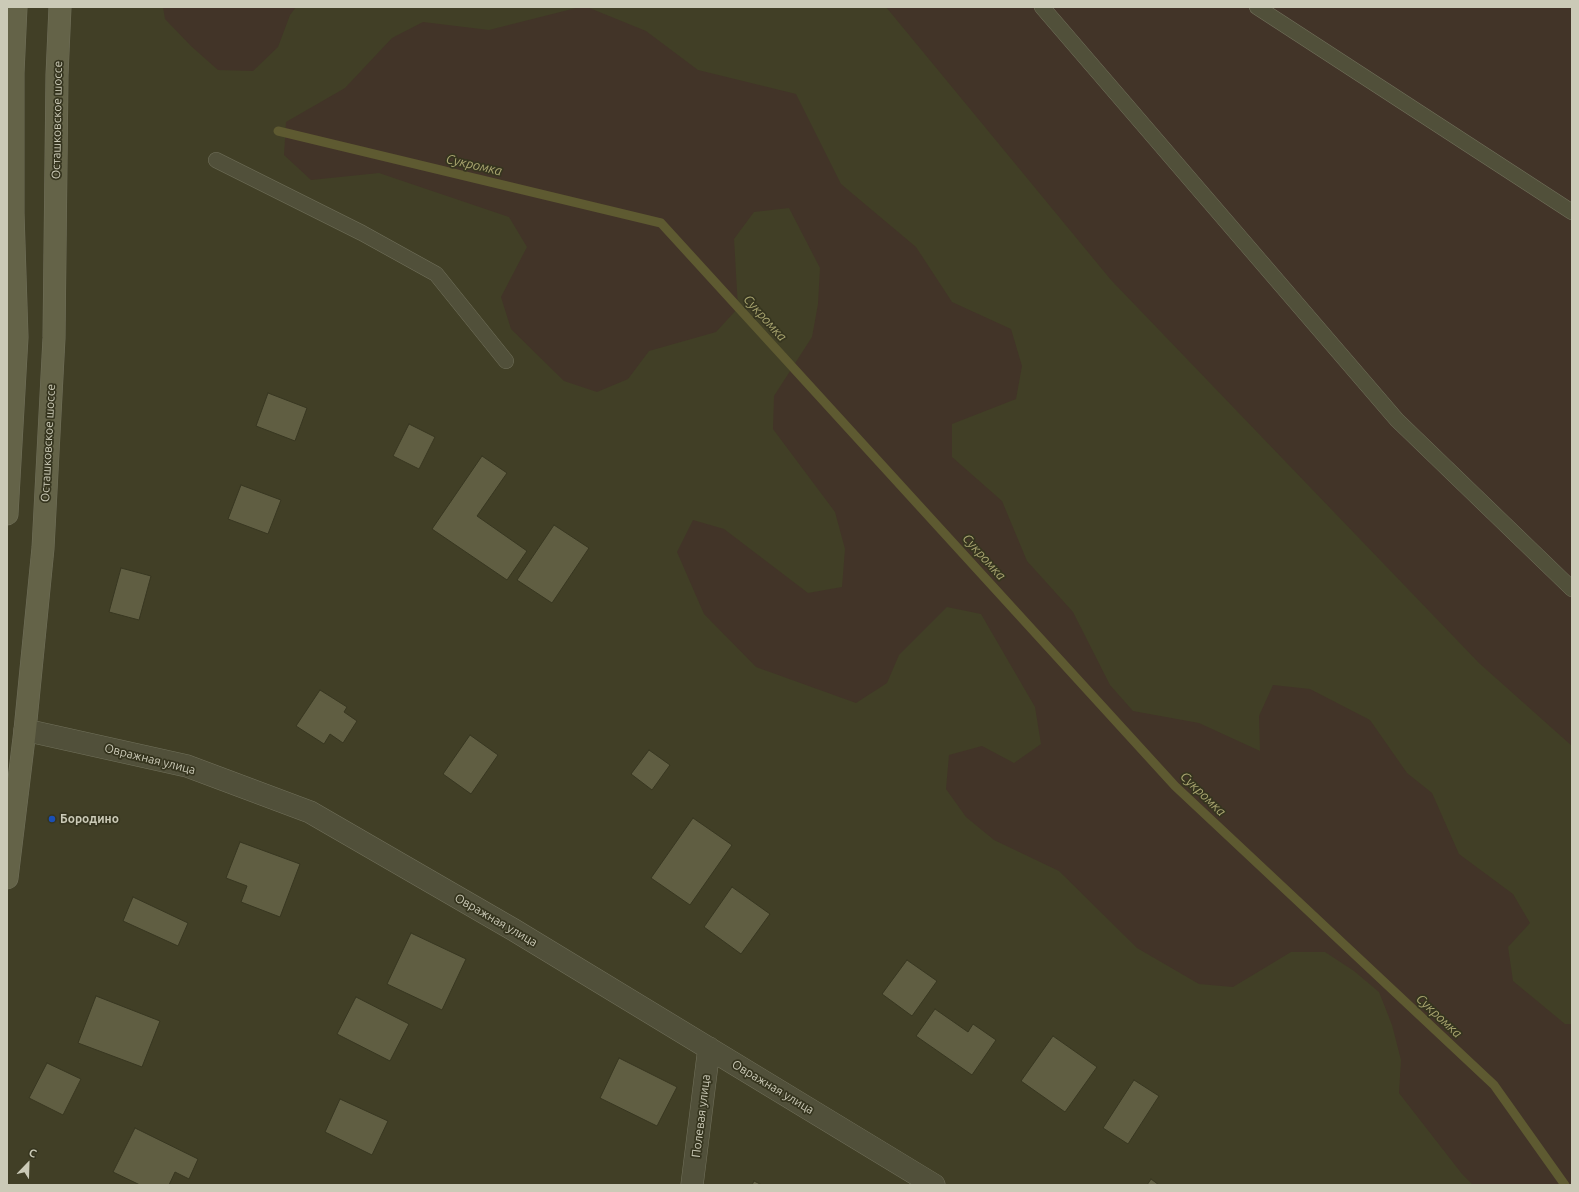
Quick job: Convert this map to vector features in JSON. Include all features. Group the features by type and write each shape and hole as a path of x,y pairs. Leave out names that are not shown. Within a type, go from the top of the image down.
{"main road":[{"path":"7,514 17,337 13,213 13,73 16,7"},
{"name":"Осташковское шоссе","path":"7,878 25,730 42,548 54,338 57,75 60,7"}],"street":[{"name":"Овражная улица","path":"25,730 187,766 310,812 514,930 934,1185"},
{"name":"Полевая улица","path":"692,1185 709,1048"}],"lane":[{"path":"1042,7 1397,420 1572,589"},
{"path":"1257,7 1572,212"},
{"path":"216,160 362,233 436,274 506,361"}],"shaded area":[{"path":"163,7 296,7 290,15 278,47 253,71 218,70 191,46 165,19"},
{"path":"580,7 587,7 646,31 698,70 796,94 841,184 916,247 952,302 1011,329 1022,366 1016,399 952,424 952,457 1002,501 1027,561 1073,612 1110,685 1133,711 1199,723 1260,751 1259,716 1273,685 1310,689 1370,720 1407,773 1432,793 1459,854 1513,894 1530,923 1508,947 1513,981 1565,1024 1572,1024 1572,1185 1473,1185 1462,1174 1399,1093 1401,1060 1392,1025 1379,992 1354,971 1325,952 1291,952 1233,987 1199,984 1137,948 1059,871 994,840 966,817 946,789 949,755 982,746 1014,763 1041,744 1035,707 981,614 947,607 899,655 887,683 856,703 756,667 704,614 677,552 693,520 724,529 808,593 842,587 845,549 835,512 773,429 774,396 812,337 818,304 820,268 789,208 754,212 734,239 738,308 716,332 649,351 628,379 597,392 564,381 511,329 501,297 527,247 509,217 379,173 311,180 284,155 286,122 345,88 392,38 423,22 489,30"},
{"path":"886,7 1572,7 1572,746 1479,663 1111,280"}],"building":[{"path":"268,393 307,408 295,441 256,426"},
{"path":"409,424 435,437 419,469 393,456"},
{"path":"482,456 507,473 477,516 527,551 507,580 432,529"},
{"path":"241,485 281,500 268,534 228,519"},
{"path":"554,525 589,548 552,603 517,580"},
{"path":"121,568 151,576 139,620 109,612"},
{"path":"320,690 347,707 344,712 357,721 343,743 330,734 324,744 296,726"},
{"path":"470,735 498,755 471,794 443,774"},
{"path":"649,750 670,765 652,790 631,774"},
{"path":"693,818 732,845 690,905 651,878"},
{"path":"240,842 300,864 280,917 241,902 247,886 226,878"},
{"path":"732,887 770,914 741,954 704,927"},
{"path":"133,897 188,923 178,946 123,921"},
{"path":"411,933 466,959 442,1010 387,984"},
{"path":"907,960 937,981 912,1016 882,994"},
{"path":"96,996 160,1021 142,1067 78,1043"},
{"path":"356,997 409,1024 390,1061 337,1034"},
{"path":"935,1009 968,1032 973,1024 996,1040 972,1075 916,1036"},
{"path":"1053,1036 1097,1067 1065,1112 1021,1081"},
{"path":"619,1058 677,1087 657,1126 600,1098"},
{"path":"47,1063 81,1079 63,1115 29,1098"},
{"path":"1134,1080 1159,1096 1128,1144 1103,1128"},
{"path":"340,1099 388,1121 372,1155 325,1132"},
{"path":"135,1128 198,1159 189,1179 175,1172 169,1185 140,1185 113,1172"},
{"path":"1151,1179 1159,1185 1147,1185"},
{"path":"754,1181 762,1185 752,1185"}],"waterway":[{"name":"Сукромка","path":"278,131 661,223 1175,786 1494,1085 1565,1185"}],"place":[{"name":"Бородино","path":"52,819"}]}
